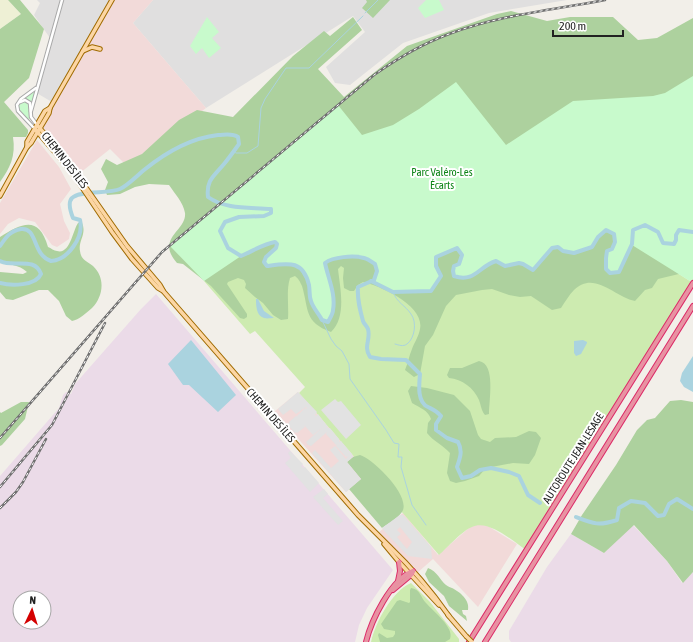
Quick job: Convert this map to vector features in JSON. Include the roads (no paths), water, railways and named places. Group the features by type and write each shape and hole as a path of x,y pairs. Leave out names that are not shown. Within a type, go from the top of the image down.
{"highway":[{"name":"AUTOROUTE JEAN-LESAGE","path":"470,642 484,617 693,283"},
{"name":"AUTOROUTE JEAN-LESAGE","path":"484,642 693,306"},
{"path":"366,642 373,622 383,602 397,582 400,571 399,562"},
{"path":"397,582 411,573"},
{"path":"390,593 411,573"},
{"path":"466,642 484,617"}],"main road":[{"path":"0,196 27,147 31,143 37,129 49,113 50,108 112,0"},
{"path":"83,50 92,47 100,49"},
{"name":"CHEMIN DES ÎLES","path":"37,129 85,188 127,246 160,285 164,292 380,538 399,562 411,573"},
{"name":"CHEMIN DES ÎLES","path":"380,538 391,547 411,573 470,642"}],"street":[{"path":"31,111 62,0"},
{"path":"37,129 17,108 18,103 38,86"},
{"path":"18,103 23,100 29,101 32,119 37,129"}],"water":[{"path":"256,299 258,299 264,311 274,318 265,318 259,315"},
{"path":"191,340 236,395 218,412 189,385 183,385 168,364"},
{"path":"583,340 587,343 581,354 576,356 574,353 574,341"},
{"path":"693,356 693,392 684,387 680,381 682,373"}],"waterway":[{"path":"365,13 378,0"},
{"path":"234,152 247,153 258,146 261,108 265,99 286,68 309,68 363,16"},
{"path":"0,246 6,237 11,233 21,229 26,230 30,232 45,258 51,261 57,260 69,252 80,233 80,220 73,218 70,208 72,198 81,194 123,188 144,170 170,152 198,139 228,134 236,136 238,137 239,144 210,182 208,186 208,197 230,206 271,209 271,213 264,216 239,217 225,222 220,231 228,248 241,256 262,246 275,242 277,244 276,248 266,257 264,262 267,266 288,264 299,267 303,271 309,285 310,297 313,306 322,320 328,322 333,312 334,304 325,263 343,257 359,257 365,258 375,264 377,271 374,280 358,287 358,300 363,322 369,333 367,350 370,357 406,360 420,374 420,397 424,405 441,416 436,424 436,430 447,438 458,442 460,445 460,454 457,467 462,478 471,476 480,470 491,468 509,472 519,476 528,495 540,503"},
{"path":"371,281 393,292 431,291 441,276 436,266 436,257 457,248 462,255 459,264 454,266 454,276 461,278 472,276 485,266 496,261 505,266 519,263 533,270 552,248 558,247 563,251 574,253 592,247 598,237 606,230 614,234 615,242 612,249 607,251 606,269 610,273 619,272 632,244 633,230 645,225 658,232 663,243 674,244 679,230 693,232"},
{"path":"0,261 5,263 23,263 34,265 41,274 38,278 29,283 16,285 0,283"},
{"path":"393,292 397,299 411,314 414,321 414,330 410,341 406,345 402,346 395,344"},
{"path":"322,320 331,339 342,351 349,364 350,379 394,443 399,444 398,457 402,457 401,467 412,505 426,525"},
{"path":"576,517 601,524 611,522 617,520 619,508 631,501 645,503 658,516 664,515 669,504 677,499 693,509"}],"railway":[{"path":"0,438 162,252 374,75 401,57 420,47 468,27 526,14 605,0"},
{"path":"0,487 52,425 105,323"},
{"path":"0,508 16,492 23,482 46,439"}],"park label":[{"name":"Parc Valéro-Les Écarts","path":"442,178"}]}
